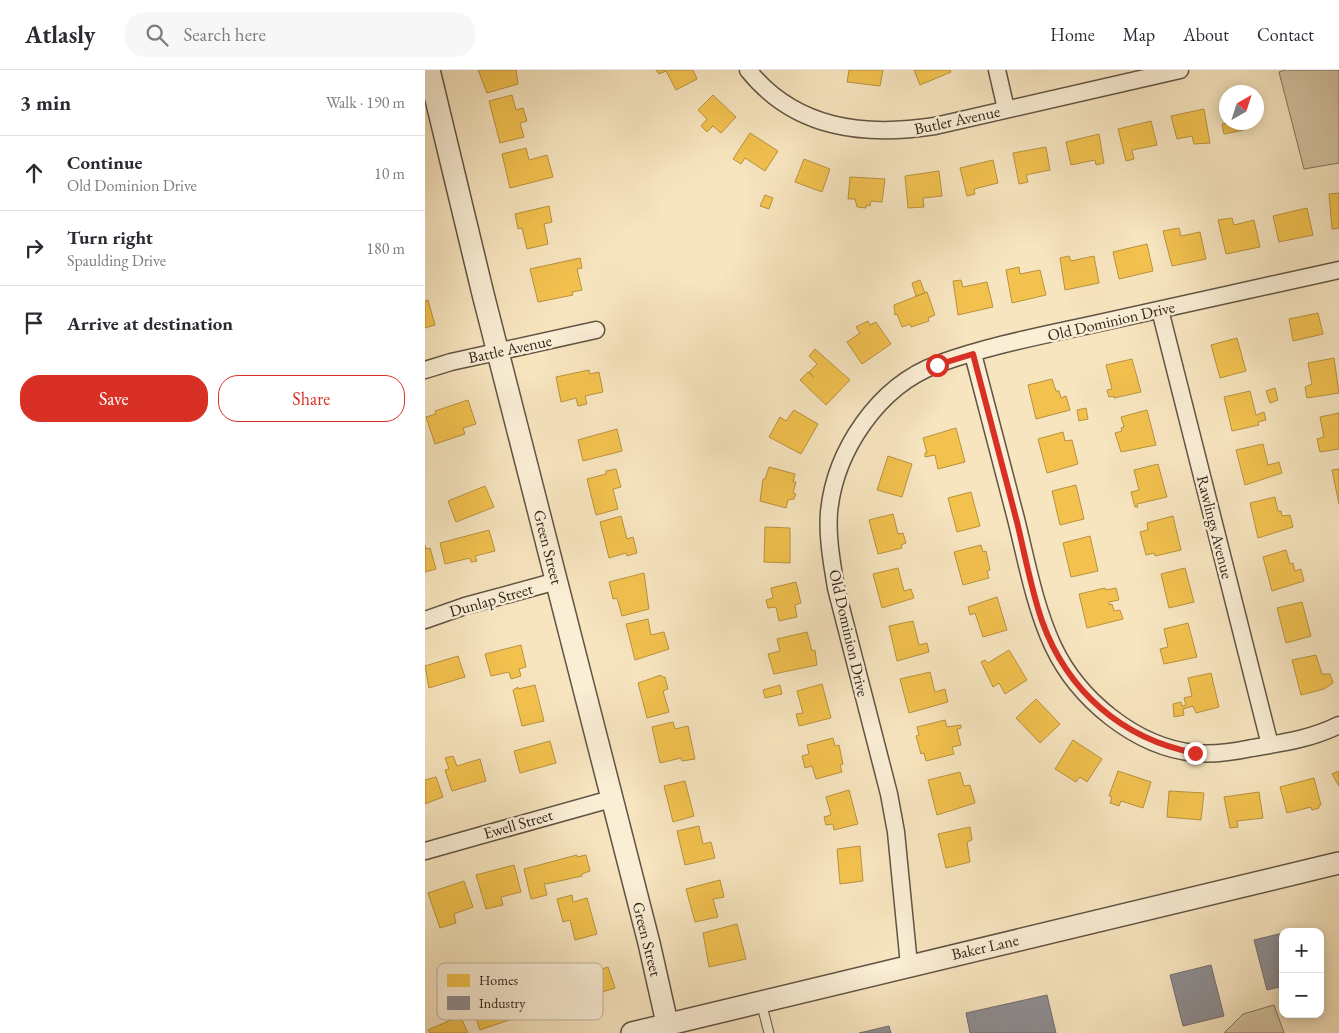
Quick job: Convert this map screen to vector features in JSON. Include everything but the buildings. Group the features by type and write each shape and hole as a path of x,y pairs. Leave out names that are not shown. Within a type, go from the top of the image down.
{"street":[{"name":"Green Street","path":"429,70 498,351 649,943 667,1023"},
{"name":"Butler Avenue","path":"748,70 764,87 786,104 811,118 840,127 869,131 899,131 1180,70"},
{"path":"997,70 1006,109"},
{"name":"Old Dominion Drive","path":"909,965 895,822 836,588 831,555 829,514 833,486 842,460 855,436 871,414 890,394 912,377 937,365 1017,341 1339,270"},
{"name":"Rawlings Avenue","path":"1160,310 1270,745"},
{"name":"Battle Avenue","path":"425,370 498,351 596,330"},
{"path":"973,354 1042,620 1065,668 1083,691 1122,725 1147,739 1170,748 1195,753 1220,753 1270,745 1314,736 1339,725"},
{"name":"Dunlap Street","path":"425,620 465,606 557,581"},
{"name":"Ewell Street","path":"425,851 611,799"},
{"name":"Baker Lane","path":"632,1033 667,1023 1339,863"}],"lane":[{"path":"761,1002 769,1033"}],"shaded area":[{"path":"1285,70 1339,70 1339,163 1304,169 1279,72"},
{"path":"1274,1005 1284,1033 1224,1033 1243,1014"}],"route":[{"path":"937,365 973,354 1042,620 1053,647 1065,668 1083,691 1122,725 1147,739 1170,748 1195,753"}]}
